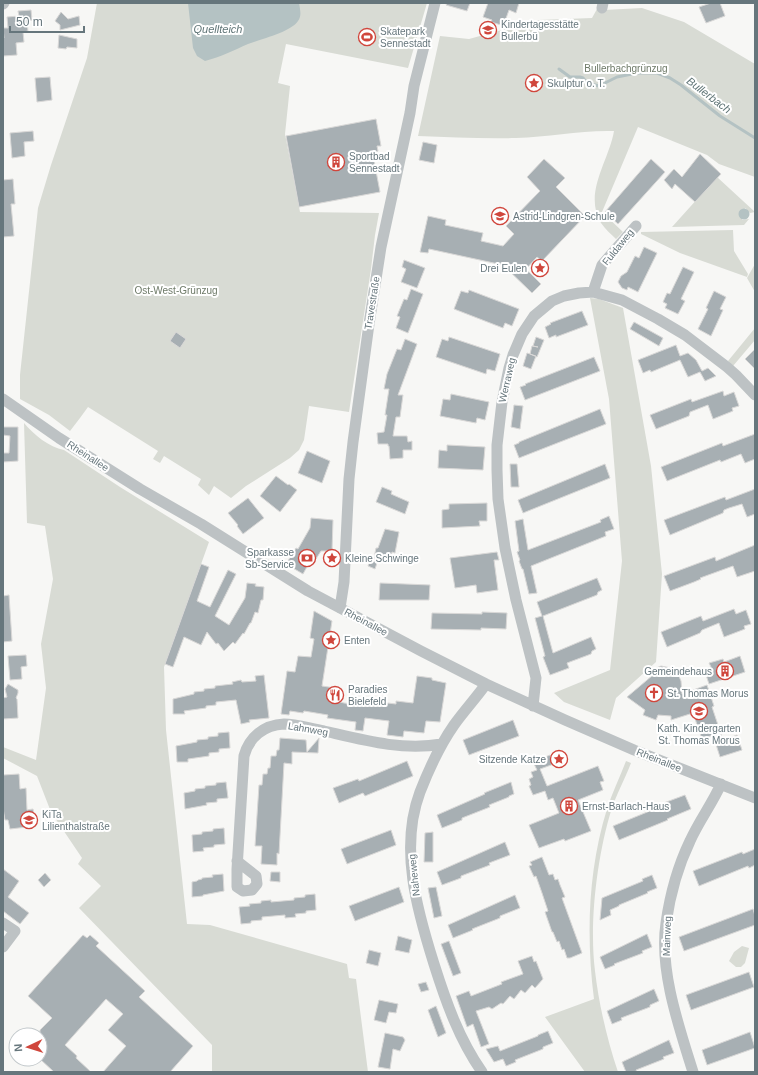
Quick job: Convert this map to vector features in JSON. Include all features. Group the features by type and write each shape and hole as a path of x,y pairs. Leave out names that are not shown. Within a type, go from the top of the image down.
{"street":[{"name":"Travestraße","path":"340,608 344,582 349,479 371,309 381,247 410,113 414,86 435,3"},
{"name":"Fuldaweg","path":"593,292 602,265 636,226"},
{"name":"Werraweg","path":"533,706 536,688 534,668 516,600 498,499 497,445 502,402 513,355 522,334 534,316 552,301 564,296 593,292 622,300 685,335 727,366 755,395"},
{"name":"Rheinallee","path":"4,400 59,438 140,489 201,524 308,591 340,608 486,684 533,706 634,750 755,798"},
{"name":"Naheweg","path":"482,1072 458,1032 441,987 420,919 413,878 411,850 413,818 420,792 442,744 455,723 486,684"},
{"name":"Lahnweg","path":"237,861 244,756 246,748 251,740 261,732 273,726 291,724 388,744 410,747 427,747 442,744"},
{"name":"Mainweg","path":"693,1072 680,1030 668,980 665,946 666,923 676,880 690,840 721,784"},
{"path":"3,923 15,932 3,947"}],"green space":[{"name":"Ost-West-Grünzug","path":"97,3 427,3 408,68 286,44 278,83 290,86 285,134 300,212 379,213 349,412 309,406 304,440 299,450 290,458 246,486 231,498 214,486 209,495 198,485 201,479 164,456 160,463 153,459 158,451 88,407 70,431 49,415 20,399 20,375 38,208 87,58"},
{"name":"Bullerbachgrünzug","path":"642,8 684,22 755,64 755,177 719,164 707,155 638,127 602,212 623,232 616,239 601,223 596,212 595,200 599,177 614,131 516,138 418,136 440,36 469,39 539,20 592,18 597,9"},
{"path":"717,177 755,212 750,213 745,208 742,220 749,219 744,225 672,227"},
{"path":"733,230 734,251 748,274 747,277 680,253 641,234 641,232"},
{"path":"755,264 755,292 747,278"},
{"path":"590,298 599,299 623,308 651,466 662,574 656,662 616,698 610,720 564,702 554,693 610,670 622,561 609,399"},
{"path":"755,328 755,340 733,366 728,361"},
{"path":"24,423 32,432 47,443 64,450 120,487 209,542 164,667 166,730 187,924 210,925 347,964 349,978 356,979 368,1072 212,1072 212,1045 79,908 101,886 78,864 82,858 51,812 37,776 3,758 3,747 36,760 46,688 41,644 53,579 45,526 27,523"},
{"path":"626,761 631,763 613,805 606,829 598,869 593,932 593,952 601,1009 610,1047 618,1072 585,1072 545,1017 594,999 590,951 590,903 592,879 607,809"},
{"path":"742,946 749,948 745,963 741,967 736,967 729,961 734,952"}],"water":[{"name":"Quellteich","path":"188,3 299,3 300,15 299,19 294,25 283,32 205,61 197,56 193,48"},
{"path":"744,208 748,210 750,214 748,218 744,220 740,218 738,214 740,210"}],"building":[{"path":"447,3 470,3 467,11 446,5"},
{"path":"488,3 519,3 516,13 509,10 504,24 501,23 501,25 491,22 492,20 483,17"},
{"path":"711,3 720,3 725,16 706,23 699,7"},
{"path":"31,10 32,20 27,21 28,31 23,32 24,42 16,43 17,55 3,56 3,28 8,28 7,17 19,16 18,11"},
{"path":"61,12 68,19 79,16 80,25 60,30 60,25 55,21"},
{"path":"59,35 77,39 77,48 58,48"},
{"path":"50,77 52,100 37,102 35,78"},
{"name":"Sportbad Sennestadt","path":"376,119 381,146 377,146 377,155 373,155 380,192 299,207 286,136"},
{"path":"33,131 34,141 24,142 25,156 12,158 10,133"},
{"path":"423,142 437,145 434,163 419,160"},
{"path":"700,154 721,174 695,202 675,184 672,189 664,180 674,169 682,177"},
{"path":"544,159 565,178 556,187 585,216 542,261 537,257 526,269 541,284 532,293 503,265 429,249 428,253 420,252 428,216 446,220 445,225 483,233 481,241 503,246 514,234 506,226 540,191 527,177"},
{"path":"651,159 665,172 618,224 605,212"},
{"path":"13,179 15,204 11,204 14,236 3,237 3,180"},
{"path":"644,247 657,253 638,292 628,287 627,290 622,288 618,282 621,276 627,272 635,256 639,258"},
{"path":"404,260 425,268 417,288 401,282 406,269 402,267"},
{"path":"683,267 694,272 681,299 685,301 678,314 665,308 667,304 663,302 667,293 670,294"},
{"path":"411,289 423,294 408,333 396,328 400,317 397,316 404,299 407,300"},
{"path":"469,290 519,309 512,326 505,323 503,328 454,309 461,291 468,293"},
{"path":"714,291 726,297 720,309 723,310 711,336 698,329 708,309 706,308"},
{"path":"582,311 588,325 556,337 556,335 549,338 545,327 551,324 550,323"},
{"path":"634,322 663,338 659,346 630,329"},
{"path":"176,332 186,339 180,348 170,341"},
{"path":"449,337 500,354 495,371 487,369 486,374 436,357 442,339 448,341"},
{"path":"536,337 544,340 531,369 523,366 527,353 530,354 532,346 538,347 533,346"},
{"path":"405,339 417,344 398,395 403,395 400,417 396,417 393,436 407,436 408,442 412,441 412,450 403,450 403,458 390,459 388,444 378,444 377,433 384,432 387,415 385,415 389,389 384,389 387,374 397,349 401,350"},
{"path":"676,345 680,356 688,353 696,360 702,371 708,368 716,376 705,381 700,372 688,377 680,360 651,372 650,370 643,373 638,360"},
{"path":"755,349 755,369 745,359"},
{"path":"594,357 600,371 525,400 520,387"},
{"path":"723,391 724,396 734,392 739,406 732,408 733,411 713,419 708,405 690,412 689,416 656,429 650,415 691,399 692,402"},
{"path":"451,394 489,402 485,420 477,418 476,423 440,416 443,399 450,400"},
{"path":"514,405 523,406 520,429 511,427"},
{"path":"600,409 606,424 519,458 514,445"},
{"path":"3,427 18,427 18,461 3,462 3,453 9,453 10,436 3,435"},
{"path":"755,434 755,459 745,463 741,454 721,462 720,460 667,481 661,467 722,443 723,446"},
{"path":"447,445 485,447 483,470 438,468 439,450 447,451"},
{"path":"307,451 330,461 322,483 298,473"},
{"path":"510,464 517,464 519,487 511,487"},
{"path":"605,464 610,478 523,513 518,500"},
{"path":"276,476 297,490 280,512 260,496"},
{"path":"382,487 392,491 391,494 409,502 405,514 376,502"},
{"path":"755,489 755,514 747,517 742,504 724,510 723,513 670,535 664,520 725,497 726,500"},
{"path":"248,498 264,518 243,534 228,513"},
{"path":"487,503 487,521 479,521 480,526 442,528 442,510 449,509 449,504"},
{"path":"609,516 614,529 605,532 606,536 531,566 537,593 529,594 517,552 519,551 515,521 523,519 528,550 601,522 600,520"},
{"path":"311,518 333,520 332,551 321,551 312,565 309,563 303,574 286,564 296,548 298,549 310,528"},
{"path":"385,529 399,532 395,553 392,552 389,563 374,558 376,548 378,548"},
{"path":"755,545 755,571 737,577 733,566 670,591 664,576 715,557 716,561"},
{"path":"497,552 499,560 494,560 498,590 477,593 476,585 455,588 450,558"},
{"path":"371,557 378,560 375,569 368,566"},
{"path":"201,564 209,567 197,601 210,607 228,570 236,574 215,616 229,625 245,598 247,583 264,587 263,600 261,600 258,613 255,612 251,623 235,644 233,642 224,651 218,643 216,644 207,632 201,645 184,637 173,667 165,664"},
{"path":"597,578 602,590 598,592 597,595 543,616 553,653 591,637 596,649 592,651 591,654 567,663 569,668 550,675 543,657 545,656 535,618 542,616 537,602"},
{"path":"380,583 430,585 429,600 379,600"},
{"path":"9,595 12,641 3,642 3,596"},
{"path":"734,609 736,614 746,610 751,624 744,626 745,629 724,637 719,623 667,647 661,632 701,616 703,621"},
{"path":"314,611 332,621 322,686 342,689 340,702 361,705 361,702 378,705 379,702 396,704 396,701 413,703 417,676 432,678 432,680 446,683 440,722 426,721 424,733 404,731 403,737 387,735 389,721 365,718 363,731 355,730 356,722 327,718 328,715 304,711 303,713 290,711 289,715 281,714 287,671 295,672 298,656 311,657 314,639 310,638"},
{"path":"482,612 507,613 506,629 431,629 432,613 482,614"},
{"path":"26,655 27,666 21,667 22,679 10,680 8,656"},
{"name":"Gemeindehaus","path":"740,656 745,672 709,684 704,669 711,667 709,663 723,659 724,662"},
{"path":"661,666 671,668 678,674 681,681 682,694 707,685 714,706 712,707 722,737 723,736 724,740 737,735 742,750 720,757 713,735 702,739 693,713 671,720 671,716 658,715 656,720 643,715 645,710 627,697 653,675 649,671"},
{"path":"264,675 269,718 249,720 250,722 241,724 236,700 216,702 216,705 206,706 206,708 184,711 185,714 173,714 173,699 194,694 194,692 204,691 204,689 215,688 215,686 233,684 232,682 241,680 242,682 256,681 255,676"},
{"path":"8,684 18,690 16,698 18,718 3,719 3,698 7,697 5,689"},
{"path":"513,720 519,736 469,755 463,740"},
{"path":"229,732 230,748 219,749 219,752 209,753 209,756 188,759 188,762 177,762 176,746 197,742 197,740 208,739 208,737 218,736 218,733"},
{"path":"280,738 306,740 307,752 319,738 318,753 292,752 292,764 284,763 279,854 277,853 277,865 261,864 262,846 255,846 259,785 262,785 263,774 267,774 268,768 270,768 271,756 276,756 277,750 279,750"},
{"name":"Ernst-Barlach-Haus","path":"550,755 554,764 540,769 547,786 598,766 604,781 600,782 603,790 578,800 591,831 565,841 564,839 539,848 529,825 559,813 553,798 548,800 545,791 533,795 529,786 531,785 529,779 533,777 531,772 537,770 533,762"},
{"path":"407,761 413,776 365,796 363,793 339,803 333,788 358,779 359,781"},
{"path":"19,774 20,789 26,788 27,810 33,809 36,826 10,829 8,820 5,820 3,808 3,775"},
{"path":"226,782 228,798 217,799 217,802 206,803 207,805 185,809 184,793 195,791 195,789 205,788 205,786 216,785 216,783"},
{"path":"511,782 514,794 489,805 490,807 442,828 437,815"},
{"path":"685,795 691,809 619,840 613,826 662,806 661,804"},
{"path":"224,828 225,844 203,848 204,851 193,852 192,835 213,831 213,829"},
{"path":"391,830 396,845 347,864 341,849"},
{"path":"433,832 433,862 424,862 425,833"},
{"path":"505,842 510,855 489,863 490,865 461,876 461,878 442,885 437,872"},
{"path":"755,849 755,865 749,868 748,866 699,886 693,871 742,852 743,854"},
{"path":"542,857 549,875 553,874 555,880 558,879 565,897 562,898 582,953 570,958 567,958 564,949 562,950 559,941 557,942 552,932 545,912 548,911 542,893 536,876 534,877 529,866 532,865 530,862"},
{"path":"3,869 19,881 8,897 29,913 20,924 3,911"},
{"path":"271,872 280,872 280,882 270,881"},
{"path":"45,873 51,880 44,887 38,880"},
{"path":"223,874 224,891 192,897 192,882 202,878 213,877 212,875"},
{"path":"652,875 657,888 610,910 611,915 600,920 602,898 643,881 642,879"},
{"path":"399,887 404,902 355,921 349,906"},
{"path":"436,887 442,916 434,918 428,888"},
{"path":"315,894 316,910 295,914 296,917 285,918 285,915 262,917 262,920 241,924 239,907 261,903 261,901 271,900 271,902 294,900 294,898"},
{"path":"515,895 520,908 453,938 448,925"},
{"path":"753,909 755,925 684,951 679,937"},
{"path":"647,934 652,947 642,951 643,953 605,969 600,957"},
{"path":"83,935 87,938 90,935 99,943 96,946 145,991 139,997 193,1046 170,1072 103,1072 126,1046 108,1030 123,1014 106,999 65,1045 91,1072 54,1072 48,1066 48,1027 43,1027 52,1018 28,996"},
{"path":"398,936 412,940 409,953 395,950"},
{"path":"449,941 461,973 453,976 441,944"},
{"path":"369,950 381,953 378,966 366,963"},
{"path":"532,956 534,962 536,961 543,979 535,988 532,985 525,993 521,990 514,999 510,996 503,1004 501,1003 492,1009 489,1007 476,1011 489,1044 481,1047 473,1024 467,1027 456,996 469,991 471,996 502,984 501,982 523,974 518,961"},
{"path":"749,972 754,987 691,1010 686,995"},
{"path":"426,982 429,990 421,992 418,984"},
{"path":"654,989 659,1001 650,1005 650,1007 621,1018 622,1020 612,1024 607,1011"},
{"path":"379,1000 398,1004 396,1013 389,1012 386,1023 374,1020"},
{"path":"436,1006 446,1033 438,1037 428,1010"},
{"path":"548,1031 553,1043 543,1047 543,1049 515,1060 516,1062 506,1066 503,1059 494,1062 486,1049 498,1046 500,1051"},
{"path":"750,1032 755,1048 707,1065 702,1050"},
{"path":"385,1033 403,1037 405,1040 400,1051 393,1049 390,1069 378,1067"},
{"path":"669,1040 674,1053 663,1057 664,1059 636,1070 637,1072 626,1072 622,1062"}],"waterway":[{"name":"Bullerbach","path":"559,69 570,77 580,77 587,83 599,86 617,77 637,73 657,73 670,78 681,85 720,116 755,138"}],"place":[{"name":"Kindertagesstätte Bullerbü","path":"488,30"},
{"name":"Skatepark Sennestadt","path":"367,37"},
{"name":"Skulptur o. T.","path":"534,83"},
{"name":"Sportbad Sennestadt","path":"336,162"},
{"name":"Astrid-Lindgren-Schule","path":"500,216"},
{"name":"Drei Eulen","path":"540,268"},
{"name":"Sparkasse Sb-Service","path":"307,558"},
{"name":"Kleine Schwinge","path":"332,558"},
{"name":"Enten","path":"331,640"},
{"name":"Gemeindehaus","path":"725,671"},
{"name":"St. Thomas Morus","path":"654,693"},
{"name":"Paradies Bielefeld","path":"335,695"},
{"name":"Kath. Kindergarten St. Thomas Morus","path":"699,711"},
{"name":"Sitzende Katze","path":"559,759"},
{"name":"Ernst-Barlach-Haus","path":"569,806"},
{"name":"KiTa Lilienthalstraße","path":"29,820"}]}
